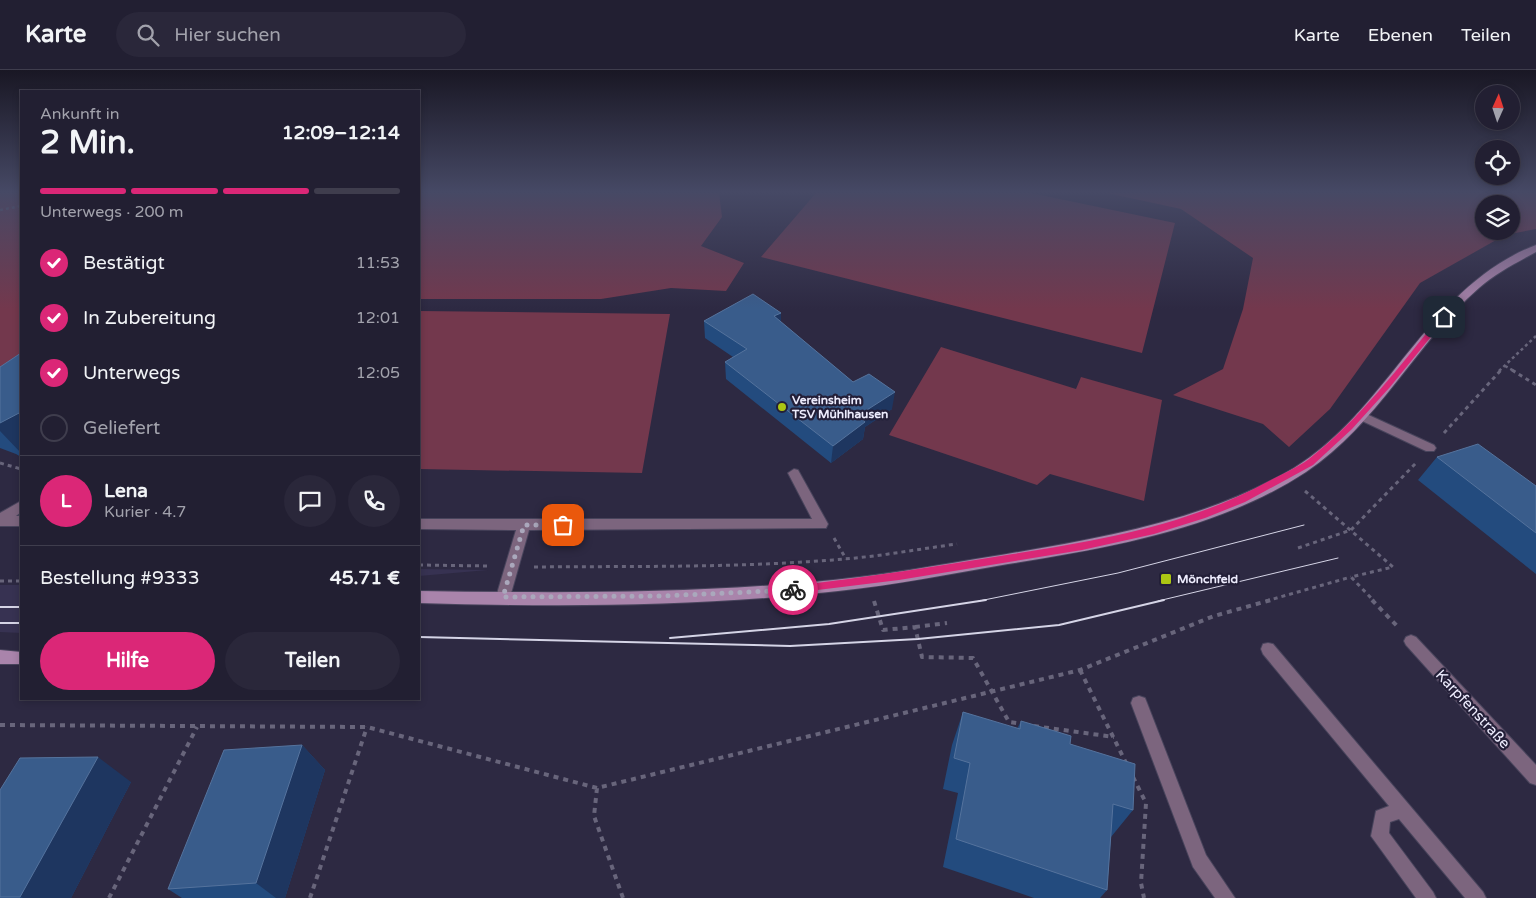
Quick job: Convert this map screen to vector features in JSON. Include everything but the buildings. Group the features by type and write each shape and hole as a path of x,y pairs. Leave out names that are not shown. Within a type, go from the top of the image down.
{"main road":[{"path":"420,597 561,598 737,594 815,588 899,577 1082,547 1154,531 1202,516 1242,500 1310,463 1362,416 1444,317 1475,286 1507,264 1536,248"},
{"path":"0,657 20,658"}],"street":[{"path":"1362,416 1430,448"},
{"path":"420,524 821,524 794,474"},
{"path":"0,521 20,507"},
{"path":"0,521 20,521"},
{"path":"503,597 524,525"},
{"name":"Karpfenstraße","path":"1411,642 1536,777"},
{"path":"1268,650 1477,898"},
{"path":"1139,703 1199,862 1226,898"},
{"path":"1402,809 1382,816 1380,836 1427,898"}],"path":[{"path":"1505,366 1536,385"},
{"path":"0,463 20,469"},
{"path":"0,725 367,728 597,788 1080,670 1214,616 1393,566 1309,494 1285,478"},
{"path":"1298,548 1351,530"},
{"path":"420,564 512,567 685,567 837,560 958,544"},
{"path":"891,552 899,577"},
{"path":"1351,577 1411,642"},
{"path":"0,581 20,581"},
{"path":"881,600 873,601 883,630 947,623"},
{"path":"915,627 922,657 973,658 990,692 1009,722 1114,737"},
{"path":"1080,670 1146,803 1141,883 1144,898"},
{"path":"109,898 197,727"},
{"path":"310,898 367,728"},
{"path":"597,788 594,816 623,898"}],"shaded area":[{"path":"0,232 20,232 20,361 0,368"},
{"path":"420,232 711,232 701,246 744,263 726,291 671,288 601,299 420,299"},
{"path":"783,232 1173,232 1142,353 761,257"},
{"path":"1214,232 1475,232 1475,240 1496,240 1420,283 1330,409 1289,447 1263,424 1173,395 1223,369 1243,309 1253,258"},
{"path":"420,311 670,314 642,473 420,469"},
{"path":"941,347 1076,389 1081,377 1162,400 1144,501 1050,474 1037,485 889,435"},
{"path":"420,569 488,570 420,576"},
{"path":"0,585 20,585 20,633 0,632"}],"tram line":[{"path":"979,601 1118,573 1304,525"},
{"path":"1158,601 1338,558"},
{"path":"670,638 829,624 986,600"},
{"path":"420,637 790,646 918,639 1059,625 1164,600"},
{"path":"0,607 20,607"},
{"path":"0,623 20,623"}],"way so far":[{"path":"563,525 524,525 503,597 661,596 793,590"}],"place":[{"name":"Vereinsheim TSV Mühlhausen","path":"782,407"},
{"name":"Mönchfeld","path":"1166,579"}],"route":[{"path":"793,590 899,577 1082,547 1154,531 1202,516 1242,500 1310,463 1362,416 1444,317"}]}
